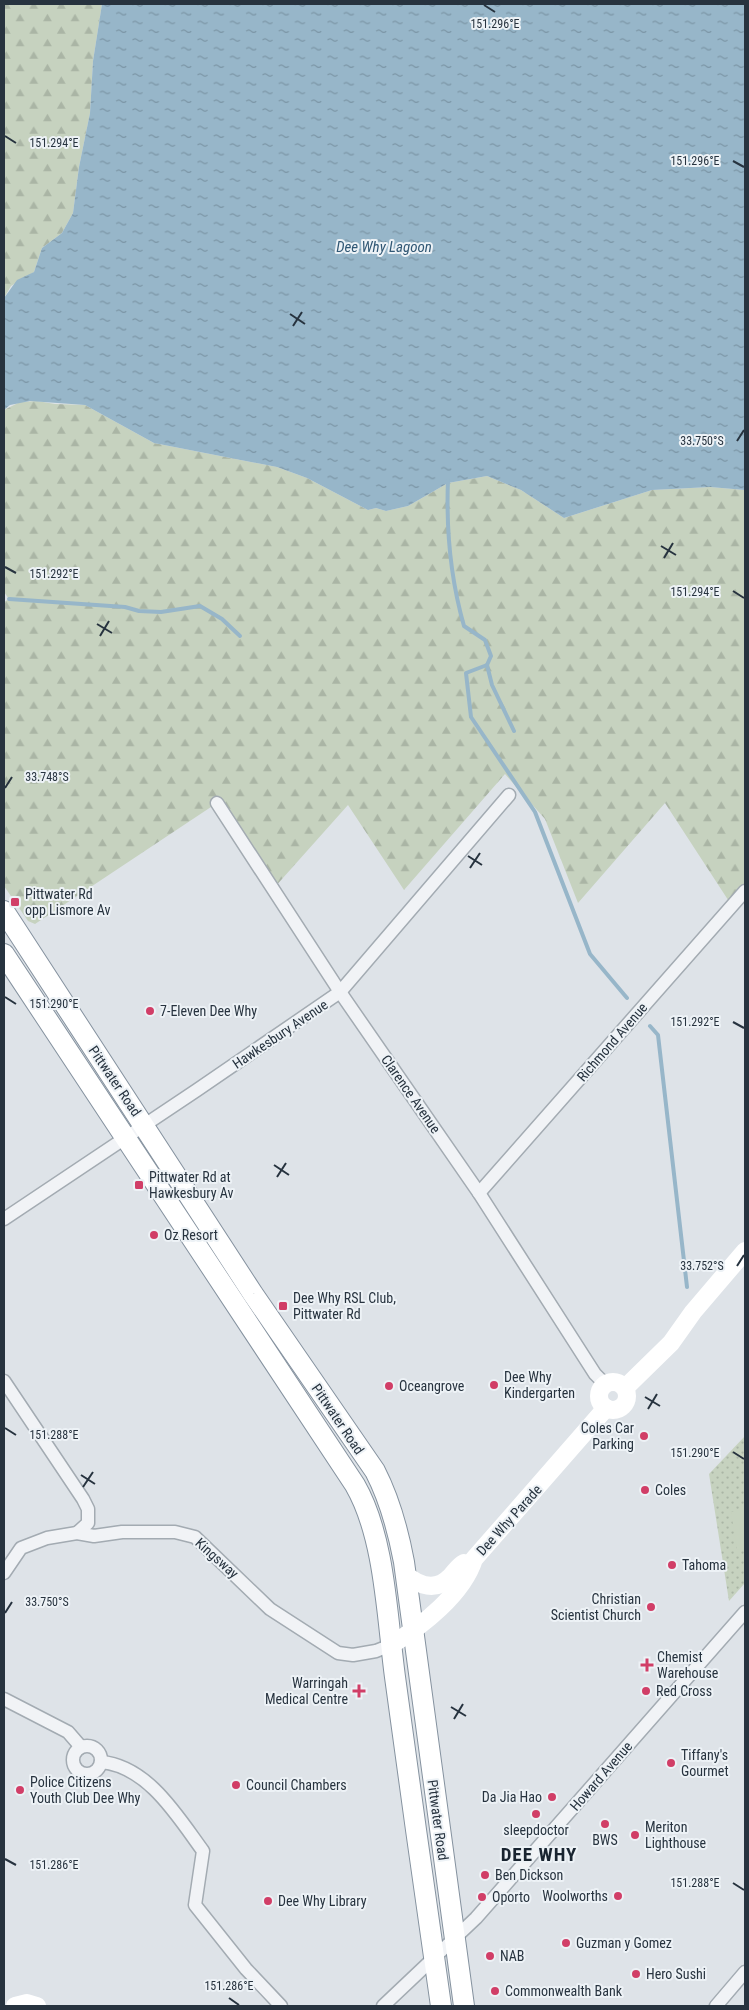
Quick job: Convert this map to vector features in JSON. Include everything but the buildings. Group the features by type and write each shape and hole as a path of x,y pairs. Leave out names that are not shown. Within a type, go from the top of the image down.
{"highway":[{"name":"Pittwater Road","path":"4,911 254,1294 375,1472 388,1498 400,1539 414,1631 464,2006"},
{"name":"Pittwater Road","path":"4,954 363,1498 377,1546 441,2006"}],"main road":[{"path":"625,1388 660,1354 692,1312 745,1251"},
{"path":"618,1382 625,1388 627,1397 623,1405 616,1410 606,1408 599,1397 605,1384 618,1382"},
{"name":"Dee Why Parade","path":"391,1645 428,1620 470,1573 474,1559 606,1408"},
{"path":"405,1574 416,1583 426,1586 437,1586 448,1579 460,1565 474,1559"},
{"path":"4,2003 7,2006"},
{"path":"15,2006 27,2003 37,2006"}],"street":[{"name":"Hawkesbury Avenue","path":"4,1218 340,992 509,795"},
{"name":"Clarence Avenue","path":"218,803 340,992 479,1194 595,1374 605,1384"},
{"name":"Richmond Avenue","path":"479,1194 744,894"},
{"path":"4,1381 75,1486 88,1509 88,1523 77,1533"},
{"name":"Kingsway","path":"4,1573 14,1555 28,1544 77,1533 94,1536 147,1531 185,1534 195,1537 270,1610 338,1652 353,1655 376,1651 391,1645"},
{"name":"Howard Avenue","path":"383,2006 434,1960 476,1918 745,1612"},
{"path":"4,1699 68,1732 81,1747"},
{"path":"90,1746 98,1750 101,1762 98,1770 90,1774 78,1771 74,1764 73,1756 81,1747 90,1746"},
{"path":"101,1762 112,1763 147,1783 173,1810 203,1850 195,1905 246,1969 281,2006"},
{"path":"716,2006 745,1972"}],"green space":[{"path":"4,4 102,4 93,61 90,113 79,167 73,213 62,233 42,248 34,272 11,286 4,298"},
{"path":"37,401 85,405 154,443 277,467 307,478 368,510 376,508 386,511 408,506 448,483 487,476 521,490 564,518 652,490 710,487 745,490 745,891 732,906 665,803 578,903 545,819 505,774 404,890 348,805 274,888 217,803 35,924 28,921 4,886 4,602 9,599 4,592 4,410 20,402"},
{"path":"745,1436 745,1583 729,1601 709,1474"},
{"path":"745,1510 745,1549 737,1550 731,1512"}],"water":[{"name":"Dee Why Lagoon","path":"102,4 745,4 745,490 710,487 652,490 564,518 521,490 487,476 448,483 408,506 386,511 376,508 368,510 307,478 277,467 154,443 85,405 30,401 10,405 4,410 4,298 17,280 34,272 42,248 62,233 73,213 79,167 90,113 93,61"}],"waterway":[{"path":"448,480 450,553 459,608 464,626 485,640 491,656 487,665 466,673 471,717 535,812 590,954 627,998"},
{"path":"9,599 125,607 139,611 161,612 200,606 222,619 240,636"},
{"path":"487,665 492,685 514,731"},
{"path":"650,1026 658,1035 687,1287"}],"place":[{"name":"Pittwater Rd opp Lismore Av","path":"15,902"},
{"name":"7-Eleven Dee Why","path":"150,1011"},
{"name":"Pittwater Rd at Hawkesbury Av","path":"139,1185"},
{"name":"Oz Resort","path":"154,1235"},
{"name":"Dee Why RSL Club, Pittwater Rd","path":"283,1306"},
{"name":"Dee Why Kindergarten","path":"494,1385"},
{"name":"Oceangrove","path":"389,1386"},
{"name":"Coles Car Parking","path":"644,1436"},
{"name":"Coles","path":"645,1490"},
{"name":"Tahoma","path":"672,1565"},
{"name":"Christian Scientist Church","path":"651,1607"},
{"name":"Chemist Warehouse","path":"647,1665"},
{"name":"Warringah Medical Centre","path":"359,1691"},
{"name":"Red Cross","path":"646,1691"},
{"name":"Tiffany's Gourmet","path":"671,1763"},
{"name":"Council Chambers","path":"236,1785"},
{"name":"Police Citizens Youth Club Dee Why","path":"20,1790"},
{"name":"Da Jia Hao","path":"552,1797"},
{"name":"sleepdoctor","path":"536,1814"},
{"name":"BWS","path":"605,1824"},
{"name":"Meriton Lighthouse","path":"635,1835"},
{"name":"Ben Dickson","path":"485,1875"},
{"name":"Woolworths","path":"618,1896"},
{"name":"Oporto","path":"482,1897"},
{"name":"Dee Why Library","path":"268,1901"},
{"name":"Guzman y Gomez","path":"566,1943"},
{"name":"NAB","path":"490,1956"},
{"name":"Hero Sushi","path":"636,1974"},
{"name":"Commonwealth Bank","path":"495,1991"}],"district":[{"name":"DEE WHY","path":"539,1854"}]}
